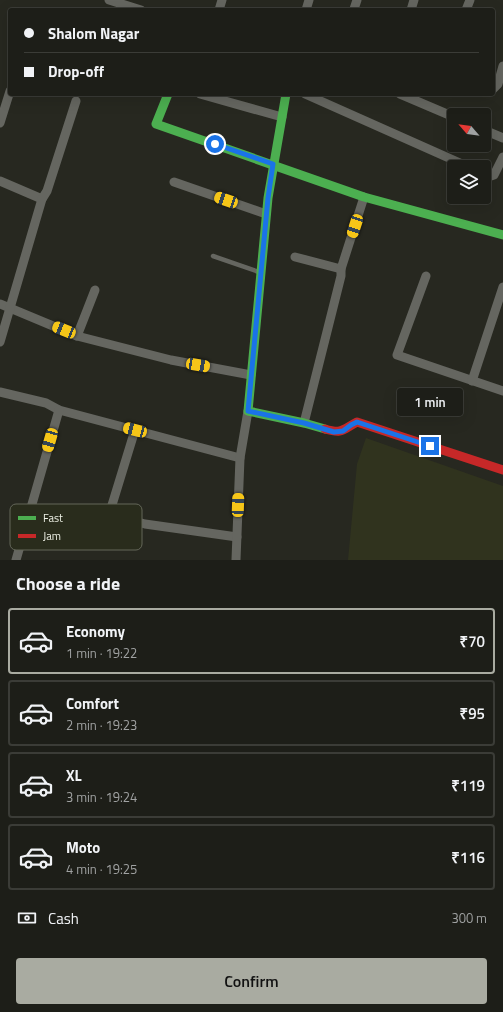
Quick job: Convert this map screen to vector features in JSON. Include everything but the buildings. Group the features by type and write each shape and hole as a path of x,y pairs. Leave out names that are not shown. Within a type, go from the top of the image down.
{"street":[{"path":"110,0 135,8"},
{"path":"495,87 498,84 503,66"},
{"path":"0,123 8,96"},
{"path":"167,96 156,124 364,197 503,234"},
{"path":"207,96 282,117"},
{"path":"236,560 240,458 248,411 266,214 273,164 286,96"},
{"path":"309,96 453,160"},
{"path":"405,96 447,114"},
{"path":"0,342 9,307 42,199 47,191 76,101"},
{"path":"491,133 503,138"},
{"path":"491,176 494,175 503,157"},
{"path":"0,182 42,199"},
{"path":"174,182 266,214"},
{"path":"304,423 341,276 341,269 364,197"},
{"path":"295,257 341,269"},
{"path":"426,276 397,355 503,391"},
{"path":"472,381 503,287"},
{"path":"77,336 95,290"},
{"path":"0,304 77,336 172,360 251,375"},
{"path":"0,392 46,404 59,410 240,458"},
{"path":"32,504 59,410"},
{"path":"248,411 304,423 334,432 343,431 357,422 503,470"},
{"path":"112,504 135,430"},
{"path":"142,523 237,537"},
{"path":"16,560 19,550"}],"lane":[{"path":"213,256 261,273"}],"shaded area":[{"path":"366,438 503,486 503,560 348,560 357,464"}],"traffic: fast":[{"path":"167,96 156,124 364,197 503,235"},
{"path":"286,96 268,198 248,411 325,429"}],"traffic: jam":[{"path":"325,429 339,431 357,422 503,470"}],"route":[{"path":"215,144 273,164 268,198 248,411 304,423 334,432 343,431 348,426 357,422 430,446"}]}
